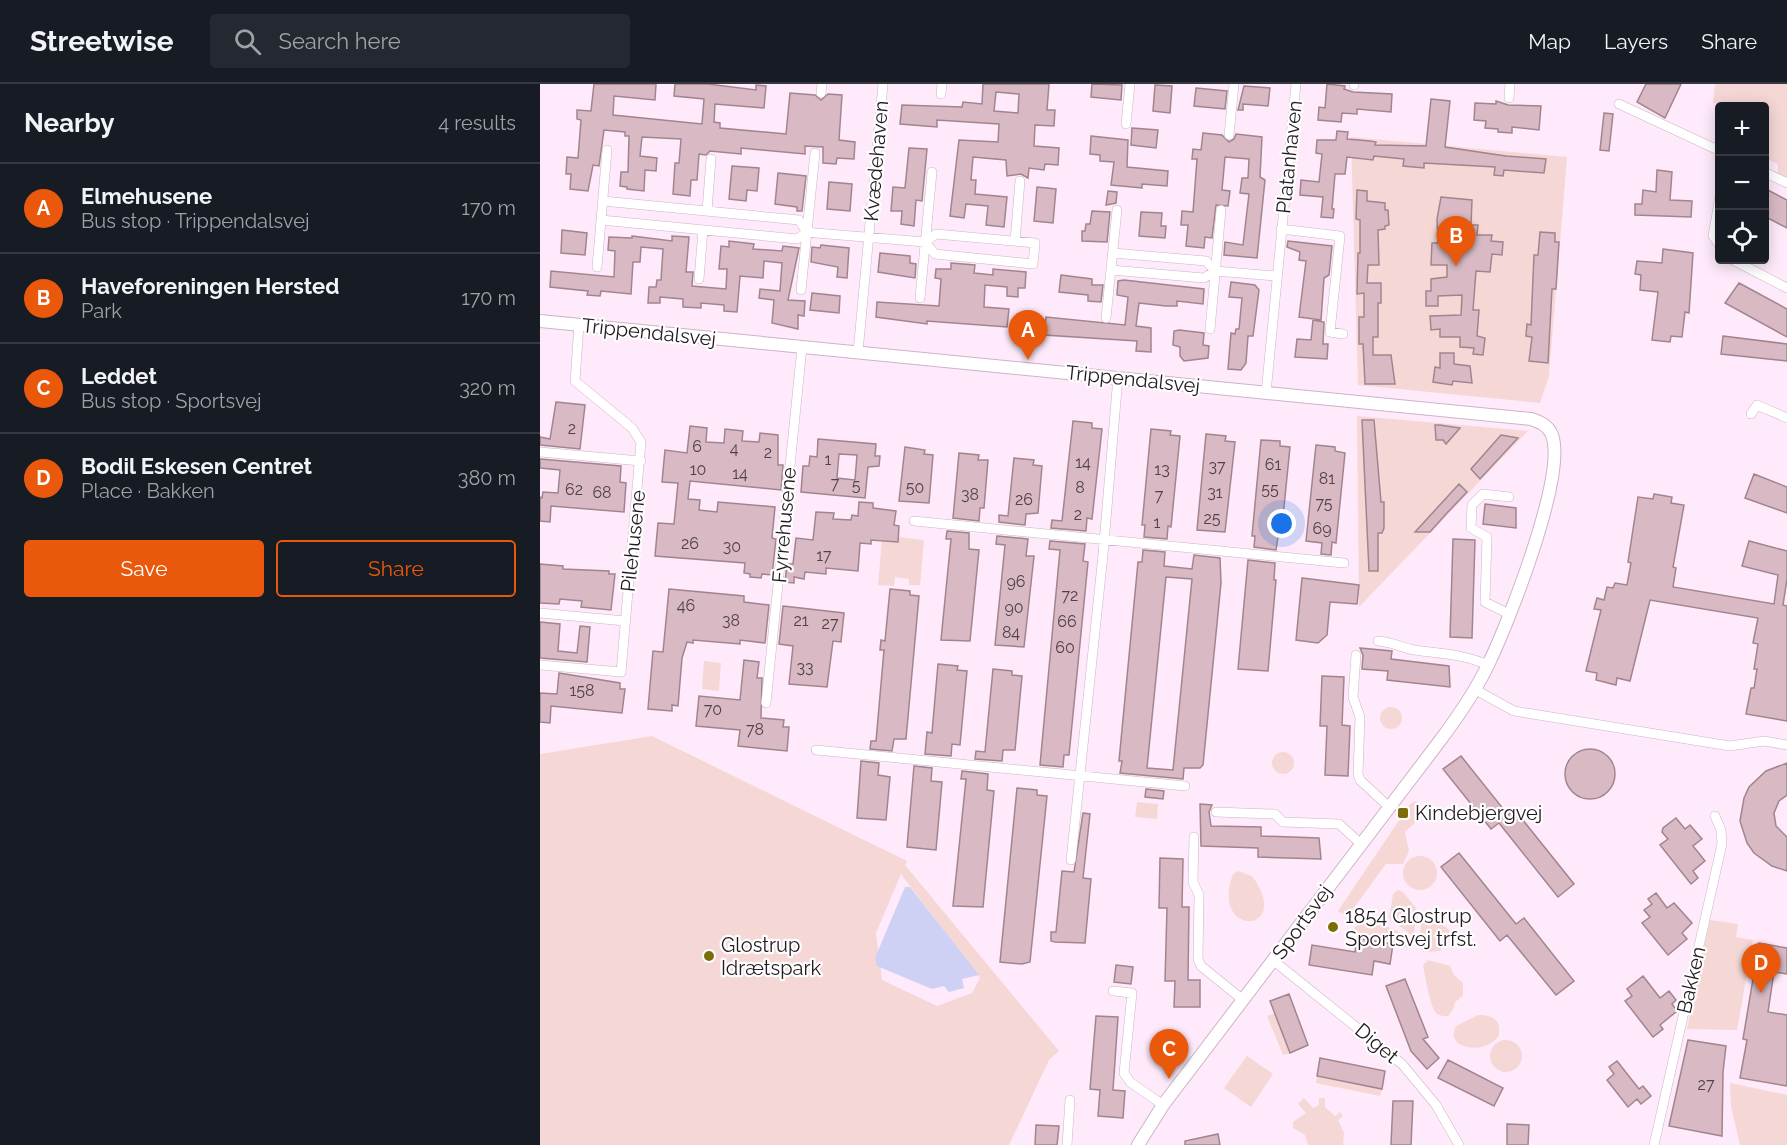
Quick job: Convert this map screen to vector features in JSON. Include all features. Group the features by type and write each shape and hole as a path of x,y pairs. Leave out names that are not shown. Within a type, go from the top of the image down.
{"street":[{"name":"Kvædehaven","path":"858,352 883,84"},
{"path":"941,94 942,84"},
{"path":"1126,123 1130,84"},
{"path":"1229,135 1234,84"},
{"name":"Platanhaven","path":"1266,393 1275,276 1296,84"},
{"path":"1509,98 1510,84"},
{"path":"1619,104 1715,149"},
{"path":"597,267 607,150"},
{"path":"801,290 815,153"},
{"path":"707,211 711,159"},
{"path":"920,298 932,172"},
{"path":"1769,174 1787,183"},
{"path":"1015,242 1020,181"},
{"name":"Kvædehaven","path":"603,201 799,220 807,232"},
{"path":"1106,318 1117,210"},
{"path":"1210,329 1221,210"},
{"name":"Kvædehaven","path":"601,220 797,239 807,232 925,242 936,234 1035,243 1033,264 935,254 925,242"},
{"path":"1715,223 1713,236 1715,239"},
{"name":"Platanhaven","path":"1281,229 1340,236 1330,332 1343,334"},
{"path":"699,279 703,230"},
{"path":"1113,253 1206,261 1215,271"},
{"path":"1741,264 1787,288"},
{"path":"1111,270 1204,278 1215,271 1275,276"},
{"name":"Trippendalsvej","path":"540,321 801,353 858,352 1531,419 1543,424 1550,431 1554,442 1553,458"},
{"name":"Pilehusene","path":"540,665 621,672 641,442 638,435 578,385 574,376 579,325"},
{"name":"Fyrrehusene","path":"766,703 801,353"},
{"path":"1071,860 1118,378"},
{"path":"1751,414 1757,405 1787,418"},
{"name":"Pilehusene","path":"540,452 641,461"},
{"name":"Sportsvej","path":"1138,1145 1163,1105 1442,739 1474,689 1488,665 1531,558 1553,458"},
{"path":"1509,497 1483,494 1472,505 1471,528 1487,537 1485,602 1509,614"},
{"path":"914,521 1344,563"},
{"name":"Pilehusene","path":"540,613 625,621"},
{"path":"1378,641 1396,643 1411,649 1468,656 1488,665"},
{"path":"1356,655 1353,697 1360,717 1358,778 1389,807"},
{"path":"1474,689 1514,711 1730,746 1764,741 1787,745"},
{"path":"816,750 1185,786"},
{"path":"1216,812 1275,814 1283,822 1339,825 1361,843"},
{"name":"Bakken","path":"1654,1145 1722,844 1721,830 1715,816"},
{"path":"1194,837 1193,882 1199,895 1198,959 1201,966 1243,1000"},
{"name":"Diget","path":"1274,961 1402,1064 1436,1105 1459,1145"},
{"path":"1113,991 1132,993 1124,1073 1130,1082 1163,1105"},
{"path":"1067,1145 1070,1100"}],"shaded area":[{"path":"1715,84 1787,84 1787,178 1778,174 1778,164 1769,160 1769,102 1713,103"},
{"path":"1351,137 1567,157 1549,376 1540,403 1358,385"},
{"path":"1357,416 1528,431 1359,607"},
{"path":"899,537 924,540 920,585 909,585 909,579 895,577 894,586 878,585 882,540 898,541"},
{"path":"704,661 721,663 719,691 702,689"},
{"path":"1391,707 1401,714 1402,718 1395,728 1391,729 1381,722 1380,718 1387,708"},
{"name":"Glostrup Idrætspark","path":"652,736 907,861 905,865 1059,1051 1049,1060 1009,1145 540,1145 540,754","holes":["901,874 980,978 972,993 937,1006 882,980 876,933"]},
{"path":"1283,752 1291,755 1294,763 1291,771 1283,774 1275,771 1272,763 1275,755"},
{"path":"1416,801 1421,806 1420,811 1416,821 1405,832 1409,851 1403,864 1386,864 1350,913 1345,915 1338,911 1410,804"},
{"path":"1137,802 1158,804 1157,819 1135,817"},
{"path":"1420,856 1432,861 1437,873 1432,885 1420,890 1408,885 1403,873 1408,861"},
{"path":"1238,871 1252,876 1263,895 1264,909 1259,918 1250,921 1240,918 1232,910 1229,895 1233,874"},
{"path":"1398,890 1403,892 1416,908 1414,937 1389,918 1393,894"},
{"path":"1423,914 1430,914 1449,930 1449,939 1440,951 1424,952 1418,946"},
{"path":"1710,920 1738,924 1736,937 1753,940 1737,1030 1687,1029"},
{"path":"1361,923 1397,930 1411,946 1407,948 1385,939 1358,934 1354,928"},
{"path":"1428,960 1450,966 1454,975 1463,983 1463,996 1455,1002 1448,1016 1442,1016 1433,1009 1423,965"},
{"path":"1275,1013 1290,1053 1283,1055 1267,1016"},
{"path":"1478,1015 1496,1020 1499,1027 1498,1037 1479,1048 1462,1046 1457,1043 1453,1035 1456,1026"},
{"path":"1506,1040 1517,1045 1522,1056 1517,1067 1506,1072 1495,1067 1490,1056 1495,1045"},
{"path":"1247,1056 1273,1074 1251,1107 1224,1088"},
{"path":"1317,1076 1382,1089 1380,1096 1316,1083"},
{"path":"1730,1083 1787,1095 1787,1145 1740,1145 1731,1106"},
{"path":"1304,1098 1313,1108 1319,1105 1319,1098 1325,1098 1325,1107 1335,1116 1340,1112 1343,1116 1338,1120 1344,1133 1343,1145 1308,1145 1305,1135 1293,1128 1293,1122 1306,1113 1298,1104"}],"water":[{"path":"905,887 910,887 979,975 962,979 964,988 949,992 944,986 932,989 877,966 875,958"}],"building":[{"path":"594,84 656,84 655,100 614,96 613,115 702,124 704,99 674,96 675,84 708,84 756,90 756,85 766,86 764,108 715,104 714,122 720,123 720,128 786,134 790,93 815,95 821,100 828,94 842,95 839,140 855,142 854,159 837,158 836,164 823,163 823,147 805,146 805,154 741,148 741,154 710,151 706,155 699,154 697,180 691,180 690,196 673,194 675,163 679,163 681,139 642,137 640,156 657,158 656,171 645,170 644,191 620,186 621,172 628,172 629,136 625,136 625,132 604,130 599,166 593,165 588,191 570,189 571,174 566,174 567,157 578,158 581,120 577,119 577,110 591,111"},
{"path":"983,84 1049,84 1047,110 1055,110 1054,126 1035,125 1034,146 1059,148 1058,165 1045,164 1044,170 1029,168 1028,178 1021,174 1007,176 1006,160 973,157 971,180 976,180 975,194 1007,197 1004,227 986,225 988,206 966,204 964,218 950,216 959,140 998,142 999,124 937,120 937,127 900,124 902,105 962,107 963,102 982,104","holes":["996,92 1019,94 1018,113 994,111"]},
{"path":"1092,84 1122,85 1121,100 1091,97"},
{"path":"1327,84 1345,86 1344,89 1353,92 1392,94 1391,112 1357,109 1357,114 1342,113 1341,122 1318,120 1319,107 1325,108"},
{"path":"1646,84 1681,84 1665,118 1637,102"},
{"path":"1155,85 1172,86 1170,113 1153,111"},
{"path":"1244,86 1270,88 1268,106 1243,104 1243,110 1238,110"},
{"path":"1196,88 1227,91 1225,109 1194,106"},
{"path":"1431,99 1450,101 1445,147 1546,159 1544,173 1504,170 1503,176 1494,175 1495,167 1424,163 1424,168 1403,166 1404,159 1374,156 1373,160 1347,157 1345,174 1335,174 1333,218 1321,217 1323,197 1300,195 1301,180 1319,182 1322,154 1316,153 1317,140 1336,140 1337,131 1348,132 1347,139 1376,142 1375,145 1426,146"},
{"path":"1496,101 1508,105 1541,106 1539,130 1512,127 1512,133 1498,132 1498,129 1485,128 1486,121 1474,120 1475,103 1496,104"},
{"path":"1604,113 1613,114 1609,151 1600,150"},
{"path":"1132,128 1158,130 1156,148 1131,145"},
{"path":"1203,133 1222,135 1229,142 1236,134 1262,137 1260,177 1265,180 1257,258 1224,255 1225,242 1243,245 1249,194 1240,193 1242,178 1248,178 1249,159 1225,157 1222,190 1230,191 1228,206 1216,205 1212,238 1205,237 1204,248 1186,246 1188,225 1181,225 1182,211 1193,212 1197,159 1192,159 1193,149 1201,150"},
{"path":"1091,136 1128,140 1127,167 1168,171 1167,186 1142,184 1142,188 1111,185 1114,162 1100,161 1100,155 1090,154"},
{"path":"909,148 927,149 922,201 916,200 914,226 901,224 902,211 891,211 893,187 905,188"},
{"path":"732,166 759,168 757,191 747,190 746,201 729,199"},
{"path":"1657,170 1672,172 1670,200 1692,201 1691,217 1635,215 1635,204 1642,204 1643,190 1656,192"},
{"path":"778,173 806,176 802,211 797,211 797,207 775,204"},
{"path":"829,182 852,184 850,211 827,209"},
{"path":"1037,187 1056,189 1053,223 1034,221"},
{"path":"1357,190 1367,191 1367,201 1385,203 1385,210 1388,210 1389,225 1385,226 1385,229 1378,230 1379,265 1368,265 1367,283 1381,283 1381,303 1378,303 1378,337 1373,337 1373,355 1391,355 1395,384 1365,384 1363,344 1359,344 1359,317 1364,317 1364,293 1357,294 1360,220 1356,219"},
{"path":"1108,191 1117,192 1116,203 1106,205"},
{"path":"1769,191 1787,200 1787,228 1769,219"},
{"path":"1441,197 1472,200 1471,225 1478,225 1477,235 1492,235 1491,241 1503,242 1502,255 1492,254 1490,272 1476,271 1473,310 1479,310 1477,336 1485,338 1483,355 1473,354 1474,348 1460,347 1460,337 1440,337 1440,329 1431,330 1430,316 1461,315 1462,295 1438,296 1438,306 1426,306 1426,291 1431,291 1431,279 1447,277 1447,265 1431,265 1432,243 1438,243 1437,219"},
{"path":"1092,211 1110,212 1107,242 1082,241 1082,231 1085,231 1086,224 1090,224"},
{"path":"1141,212 1162,213 1161,226 1166,226 1165,238 1139,236"},
{"path":"562,230 587,233 585,255 561,253"},
{"path":"1540,232 1555,233 1555,242 1559,242 1556,289 1552,289 1548,363 1529,361 1532,337 1526,336 1527,324 1531,325 1534,255 1538,255"},
{"path":"632,236 672,241 672,236 689,237 686,272 693,272 692,286 726,289 727,269 719,269 721,246 729,247 729,241 754,244 753,249 782,251 783,246 799,248 788,300 805,301 804,316 798,315 798,329 772,323 774,300 759,298 760,289 780,291 782,263 764,261 763,278 740,276 737,312 724,311 724,305 701,303 701,308 683,307 683,299 660,297 660,303 648,303 649,287 656,287 657,280 661,280 663,249 641,247 640,262 633,262 631,294 601,291 600,296 587,295 588,291 550,287 551,271 614,277 615,251 608,250 609,237 632,238"},
{"path":"1288,241 1332,246 1329,275 1324,278 1321,320 1299,317 1306,261 1299,260 1300,252 1287,247"},
{"path":"821,245 849,248 847,278 837,277 838,267 811,262 812,247 820,248"},
{"path":"1663,249 1693,253 1689,313 1685,312 1682,337 1671,336 1670,342 1652,340 1658,292 1640,290 1641,275 1635,274 1637,261 1662,263"},
{"path":"880,253 910,256 910,263 916,264 915,278 878,272"},
{"path":"951,263 975,265 974,273 993,275 993,269 1026,272 1025,288 1018,288 1018,297 1007,296 1007,287 985,285 984,307 1009,309 1007,327 927,321 927,324 876,317 877,302 939,306 941,279 935,278 936,269 951,269"},
{"path":"1061,275 1092,279 1092,285 1103,285 1101,302 1088,301 1088,295 1059,292"},
{"path":"1118,281 1204,289 1203,304 1177,301 1177,306 1139,303 1136,326 1151,328 1151,352 1136,351 1137,341 1044,335 1046,317 1125,325 1128,297 1117,295"},
{"path":"1231,282 1255,285 1259,290 1253,336 1248,336 1246,363 1241,370 1228,369 1231,333 1235,334 1236,329 1239,329 1242,298 1229,297"},
{"path":"1739,283 1787,309 1787,337 1725,303"},
{"path":"812,293 840,296 839,313 810,310"},
{"path":"1313,320 1324,322 1323,344 1328,344 1327,359 1295,357 1297,339 1311,340"},
{"path":"1174,331 1204,333 1203,345 1209,346 1208,358 1184,361 1180,356 1180,347 1173,345"},
{"path":"1723,336 1787,344 1787,361 1721,354"},
{"path":"1440,353 1454,353 1454,364 1470,366 1472,383 1453,381 1452,385 1433,382 1435,367 1440,368"},
{"path":"556,402 585,405 580,449 540,445 540,437 550,439"},
{"path":"1362,420 1374,420 1381,502 1384,502 1384,528 1382,533 1378,533 1378,571 1369,571"},
{"path":"1073,421 1092,423 1092,428 1102,429 1092,519 1087,518 1086,531 1051,528 1052,520 1062,521"},
{"path":"1435,425 1460,428 1446,444 1443,440 1436,440"},
{"path":"690,426 707,428 706,442 724,443 725,429 743,431 742,441 759,442 760,433 778,435 778,465 783,465 781,490 690,481 688,499 700,500 699,510 717,512 718,502 775,507 772,538 776,539 772,575 762,574 761,578 750,577 750,574 744,573 745,563 655,556 658,523 674,524 678,483 662,482 665,450 687,453"},
{"path":"1151,429 1171,431 1170,435 1180,436 1171,527 1168,526 1167,539 1144,537 1145,525 1142,525"},
{"path":"1206,434 1226,436 1225,441 1235,442 1225,532 1197,530"},
{"path":"1501,435 1518,438 1480,479 1471,469"},
{"path":"818,439 876,444 875,456 880,456 879,466 868,467 865,498 801,492 803,466 809,466 810,456 817,457","holes":["839,454 857,455 855,480 837,478"]},
{"path":"1261,440 1280,441 1280,446 1290,447 1281,537 1278,537 1276,550 1254,547 1255,536 1252,536"},
{"path":"1316,445 1335,447 1335,451 1345,453 1336,543 1332,542 1331,555 1321,554 1322,543 1306,541"},
{"path":"905,447 925,450 924,454 933,455 929,503 899,501"},
{"path":"959,453 979,455 978,460 988,460 984,508 980,508 979,521 953,518"},
{"path":"1014,458 1034,460 1033,465 1042,466 1038,513 1026,514 1025,525 999,522 999,515 1008,516"},
{"path":"540,459 621,466 620,482 626,483 624,512 551,506 550,522 540,521 540,497 542,498 543,492 558,493 560,470 540,468"},
{"path":"1754,474 1787,487 1787,513 1745,498"},
{"path":"1459,484 1467,492 1430,532 1415,532"},
{"path":"1654,494 1672,497 1671,503 1684,505 1673,567 1676,568 1673,587 1774,604 1778,575 1742,566 1749,541 1787,551 1787,579 1783,605 1787,606 1787,721 1746,714 1757,669 1754,669 1758,644 1753,643 1758,618 1650,600 1630,681 1617,678 1616,685 1596,680 1597,673 1586,671 1601,610 1594,609 1597,598 1604,600 1607,587 1613,588 1615,583 1627,585 1631,563 1628,562 1638,497 1653,499"},
{"path":"859,502 873,503 873,508 896,511 894,525 899,526 898,542 871,540 871,544 860,543 858,571 826,568 826,574 805,572 804,579 794,577 794,583 785,582 787,564 793,564 796,538 813,540 816,512 834,513 833,519 851,520 852,515 858,516"},
{"path":"1485,504 1516,508 1516,528 1483,524"},
{"path":"947,531 969,533 969,549 979,550 970,641 941,640 951,539 946,539"},
{"path":"997,536 1028,539 1026,556 1034,556 1024,647 995,645 1005,545 996,544"},
{"path":"1453,539 1475,540 1472,638 1450,637"},
{"path":"1050,541 1085,544 1083,561 1088,562 1069,755 1064,755 1063,767 1040,765 1060,550 1049,549"},
{"path":"1143,550 1165,552 1164,566 1192,569 1194,555 1220,558 1221,583 1203,765 1200,768 1184,768 1183,779 1120,773 1122,761 1119,761 1138,562 1142,562","holes":["1166,577 1192,579 1173,770 1147,768"]},
{"path":"1248,560 1275,563 1274,580 1276,580 1268,671 1238,669"},
{"path":"540,564 563,566 563,569 609,571 609,574 615,574 611,610 581,607 582,601 560,599 559,604 540,603"},
{"path":"1302,578 1359,585 1357,604 1330,602 1327,635 1318,643 1296,640"},
{"path":"669,589 744,596 744,602 769,605 765,643 740,640 740,644 693,640 693,643 687,642 682,658 678,706 672,705 672,711 648,709 653,651 663,652"},
{"path":"890,589 910,591 910,595 919,596 906,739 894,739 892,751 870,749 871,741 876,741 884,650 880,650 881,640 885,641"},
{"path":"783,606 844,613 841,642 833,641 827,687 789,684 793,646 779,644"},
{"path":"540,622 560,624 558,651 577,653 580,626 590,627 587,662 540,658"},
{"path":"1360,648 1392,651 1391,659 1449,666 1450,687 1387,680 1388,671 1362,669 1363,655"},
{"path":"744,660 759,662 757,678 762,678 761,718 784,720 783,727 789,727 787,751 738,746 740,730 696,726 699,696 740,700"},
{"path":"938,664 958,666 957,670 967,671 960,745 952,744 951,756 925,754 927,732 932,733"},
{"path":"993,669 1012,671 1012,675 1022,676 1015,750 1003,750 1002,761 975,759 976,751 985,752"},
{"path":"559,673 620,683 620,689 625,689 622,713 551,706 550,723 540,722 540,693 557,694"},
{"path":"1322,676 1344,677 1342,725 1350,726 1348,776 1325,775 1327,726 1320,726"},
{"path":"1590,749 1599,751 1610,760 1615,774 1613,783 1604,794 1590,799 1581,797 1570,788 1565,774 1567,765 1576,754"},
{"path":"1461,756 1508,815 1514,809 1574,884 1558,897 1499,823 1491,829 1443,769"},
{"path":"861,761 879,763 878,775 890,777 886,820 857,818"},
{"path":"1787,763 1787,795 1779,801 1774,813 1776,826 1787,837 1787,871 1772,866 1754,853 1747,843 1740,821 1744,798 1749,787 1766,771"},
{"path":"914,766 932,768 931,781 942,782 936,850 907,847"},
{"path":"962,771 988,774 987,790 994,791 983,907 953,906 966,779 961,779"},
{"path":"1017,788 1037,790 1037,795 1047,796 1030,962 1022,964 1000,962"},
{"path":"1146,789 1164,791 1163,799 1145,797"},
{"path":"1200,804 1212,805 1209,812 1211,826 1261,827 1261,836 1319,838 1321,859 1258,857 1258,848 1201,846"},
{"path":"1083,813 1090,814 1083,878 1091,879 1085,943 1055,942 1051,941 1051,932 1056,932 1062,871 1074,872"},
{"path":"1676,818 1685,829 1690,825 1702,839 1693,846 1705,861 1693,871 1698,878 1691,884 1660,845 1668,839 1662,832 1663,828"},
{"path":"1459,853 1516,924 1524,918 1574,981 1556,995 1507,935 1500,941 1441,867"},
{"path":"1160,858 1183,859 1182,907 1189,907 1188,980 1200,980 1200,1007 1174,1007 1175,981 1165,981 1167,908 1159,908"},
{"path":"1656,893 1667,908 1674,903 1692,923 1682,933 1687,939 1668,955 1642,923 1650,917 1644,910 1652,904 1648,899"},
{"path":"1357,938 1393,944 1390,964 1374,961 1372,975 1309,965 1312,945 1355,952"},
{"path":"1759,943 1787,948 1787,974 1774,972 1768,1012 1787,1015 1787,1086 1740,1078 1747,1040 1743,1039"},
{"path":"1116,965 1133,967 1131,984 1114,982"},
{"path":"1643,976 1660,998 1669,991 1676,1000 1672,1004 1677,1011 1660,1025 1663,1029 1653,1037 1625,1001 1632,996 1627,989"},
{"path":"1405,979 1428,1037 1423,1039 1439,1058 1427,1069 1411,1051 1386,986"},
{"path":"1289,994 1308,1045 1290,1053 1270,1001"},
{"path":"1096,1016 1118,1017 1113,1090 1125,1091 1123,1118 1098,1116 1100,1090 1090,1089"},
{"path":"1688,1040 1726,1046 1723,1072 1722,1136 1669,1126"},
{"path":"1320,1058 1385,1071 1382,1089 1317,1076"},
{"path":"1448,1060 1503,1088 1494,1106 1438,1078"},
{"path":"1617,1061 1639,1089 1643,1086 1651,1096 1641,1104 1637,1099 1628,1107 1607,1080 1614,1074 1609,1067"},
{"path":"1393,1101 1413,1101 1411,1145 1391,1145"},
{"path":"1507,1124 1529,1125 1528,1145 1507,1145"},
{"path":"1036,1125 1059,1126 1057,1145 1035,1145"},
{"path":"1218,1134 1220,1145 1185,1145 1185,1141"}],"place":[{"name":"Haveforeningen Hersted","path":"1456,266"},
{"name":"Elmehusene","path":"1028,360"},
{"name":"Kindebjergvej","path":"1403,813"},
{"name":"1854 Glostrup Sportsvej trfst.","path":"1333,927"},
{"name":"Glostrup Idrætspark","path":"709,956"},
{"name":"Bodil Eskesen Centret","path":"1761,993"},
{"name":"Leddet","path":"1169,1079"}]}
